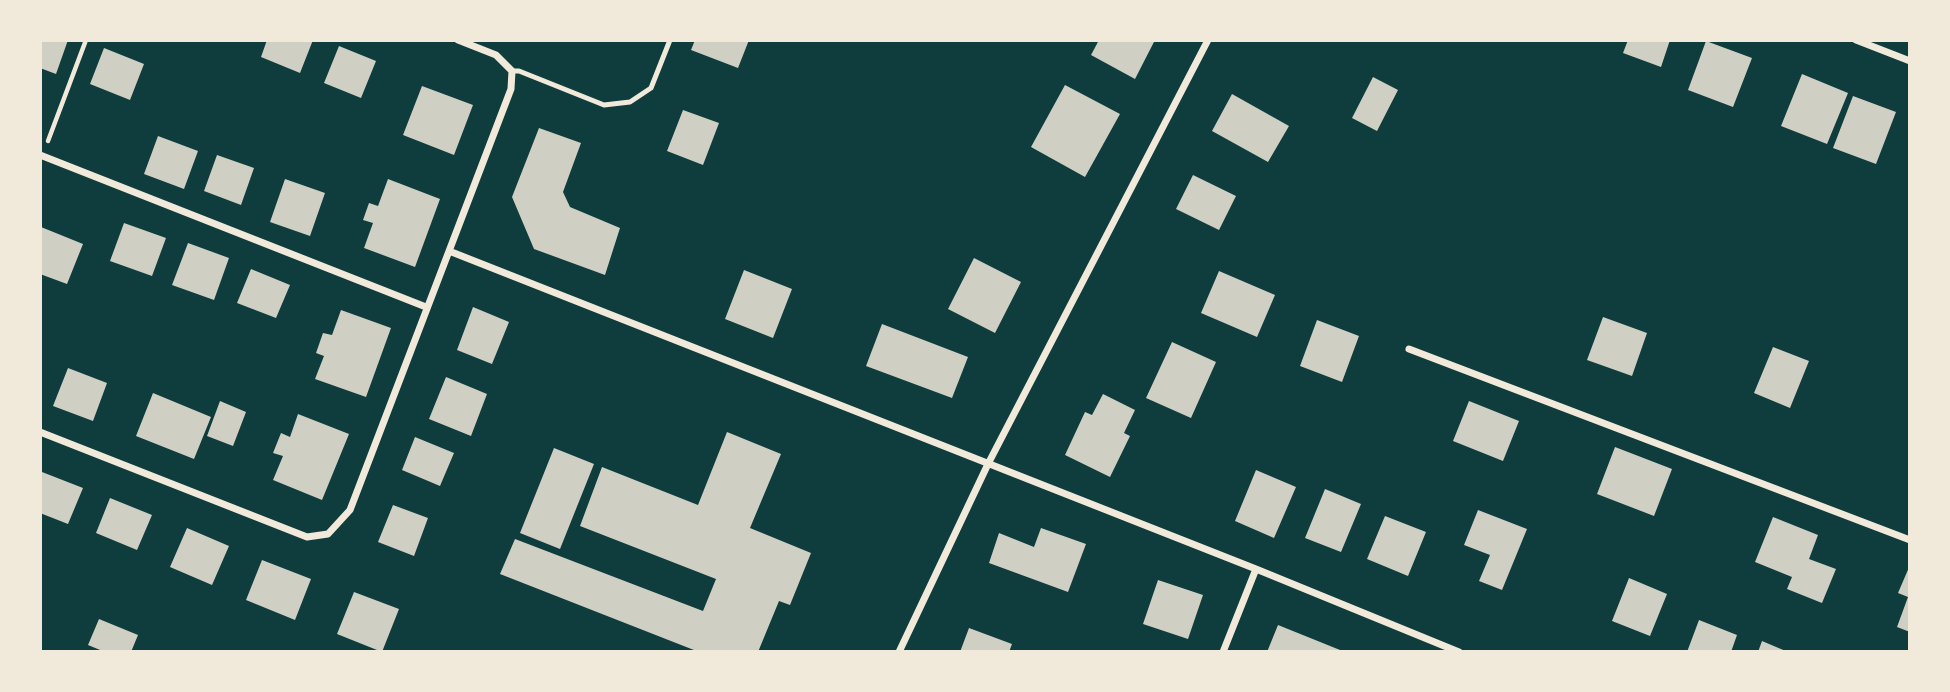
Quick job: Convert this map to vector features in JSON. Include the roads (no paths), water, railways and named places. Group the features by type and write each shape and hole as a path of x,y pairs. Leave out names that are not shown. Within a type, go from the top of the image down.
{"street":[{"path":"40,432 307,537 328,534 350,510 511,89 512,71 496,55 458,40"},
{"path":"899,652 988,464 1208,40"},
{"path":"1856,40 1910,61"},
{"path":"41,155 426,307"},
{"path":"449,251 1460,652"},
{"path":"1409,349 1910,540"},
{"path":"1223,652 1256,569"}],"lane":[{"path":"512,71 519,71 604,105 630,102 651,88 670,40"}]}
